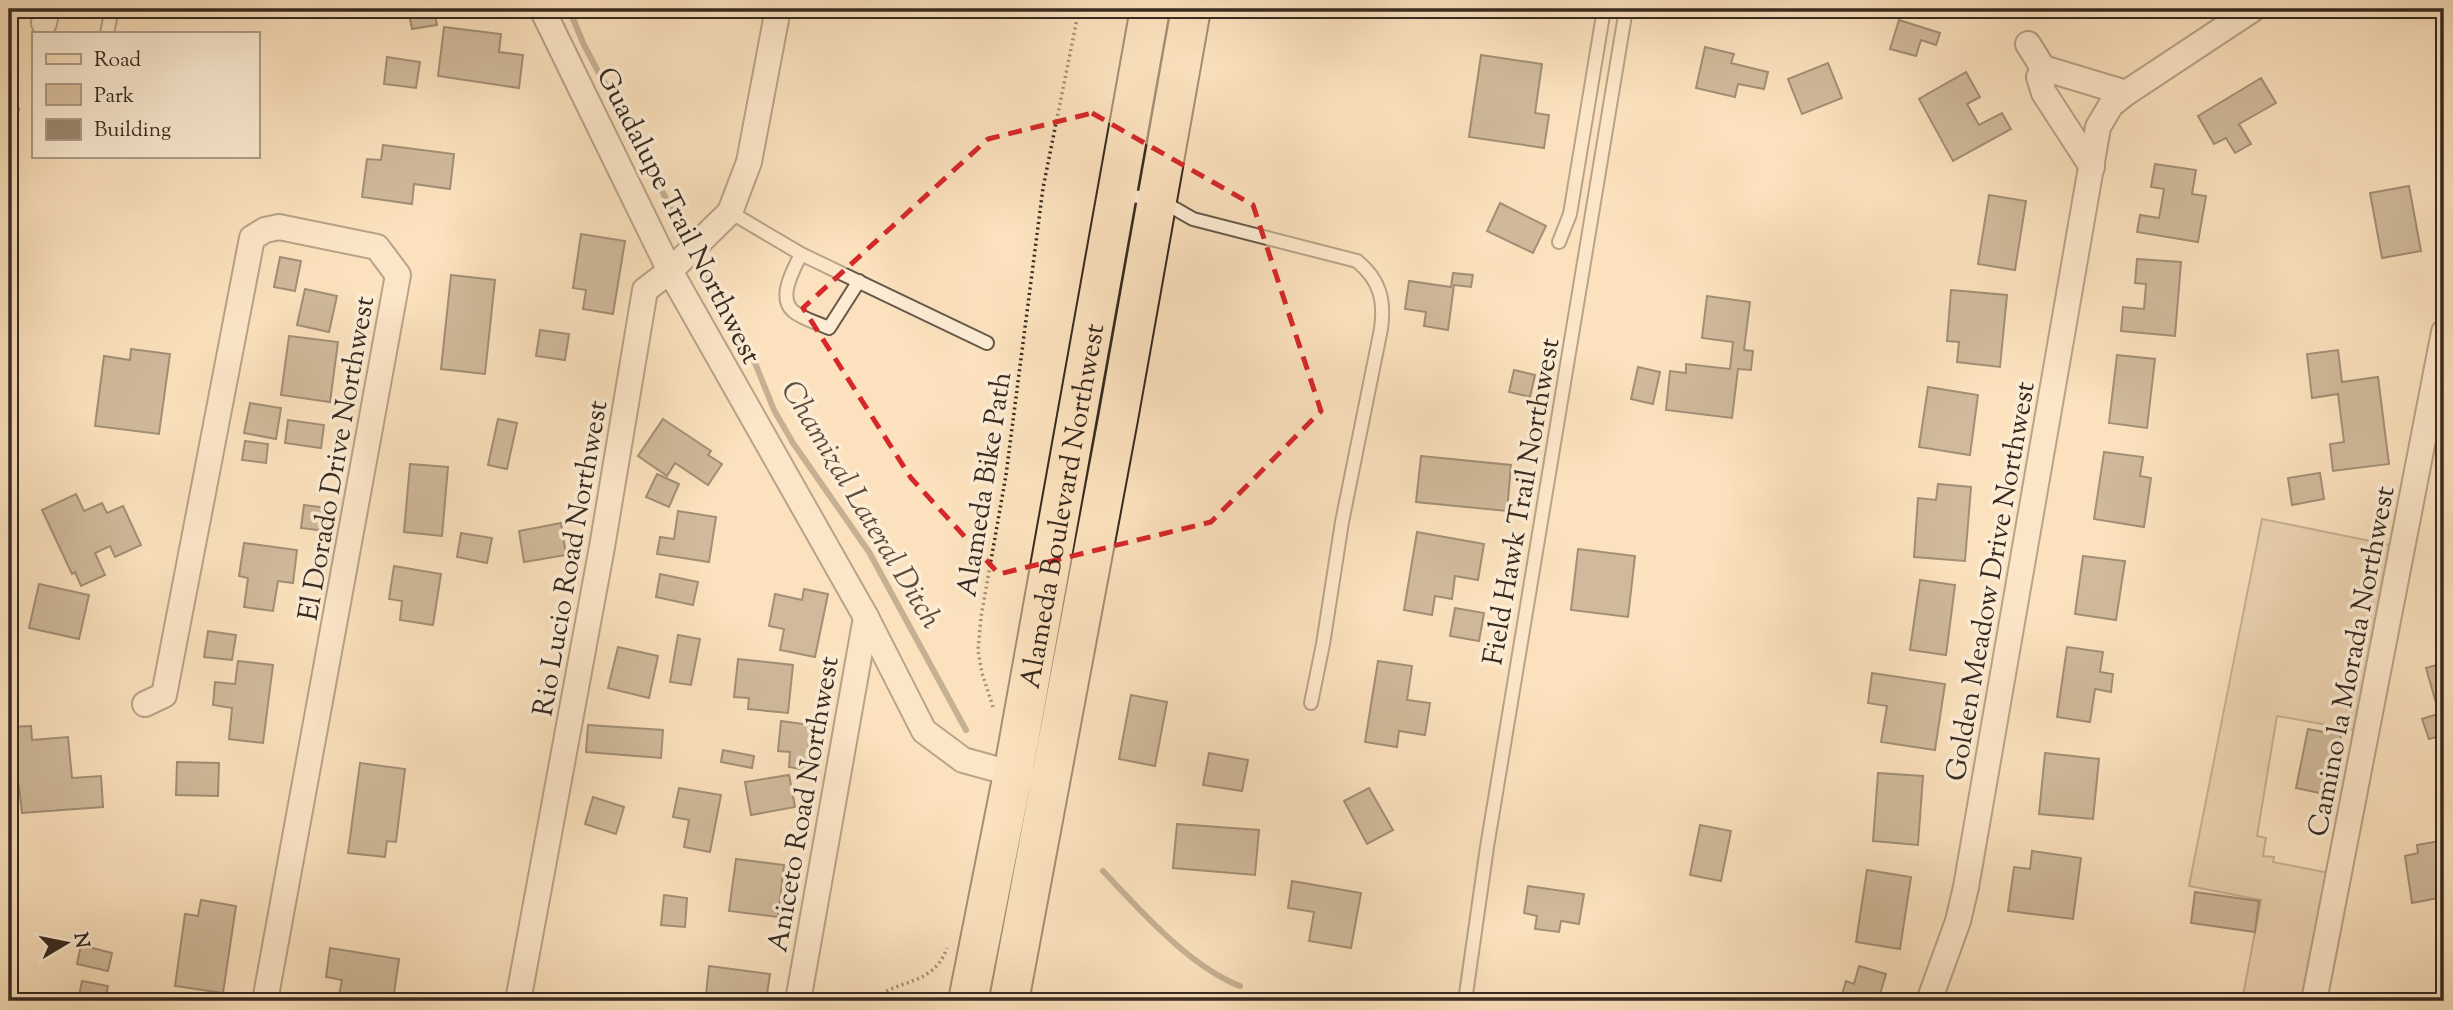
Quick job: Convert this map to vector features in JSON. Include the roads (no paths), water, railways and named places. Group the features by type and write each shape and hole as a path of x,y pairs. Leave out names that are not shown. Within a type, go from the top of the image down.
{"main road":[{"name":"Alameda Boulevard Northwest","path":"1009,1001 1031,779 1117,195 1150,9"},
{"name":"Alameda Boulevard Northwest","path":"968,1001 1031,779 1158,199 1191,9"}],"street":[{"name":"Guadalupe Trail Northwest","path":"542,9 670,271 866,617 924,731 963,760 1031,779"},
{"name":"Rio Lucio Road Northwest","path":"519,1001 602,547 645,290 670,271 730,212 749,162 778,9"},
{"name":"Golden Meadow Drive Northwest","path":"1929,1001 1958,921 1966,887 2098,127 2111,105 2126,93 2252,9"},
{"path":"2028,44 2043,68 2126,93"},
{"path":"2043,68 2039,77 2044,93 2092,167"},
{"name":"El Dorado Drive Northwest","path":"145,704 164,695 252,238 265,230 279,227 377,247 398,275 265,1001"},
{"name":"Camino la Morada Northwest","path":"2314,1001 2444,332"},
{"name":"Aniceto Road Northwest","path":"798,1001 866,617"}],"lane":[{"path":"107,32 112,9"},
{"path":"1559,242 1570,214 1604,9"},
{"name":"Field Hawk Trail Northwest","path":"1465,1001 1487,847 1626,9"},
{"path":"1117,195 1158,199 1193,219 1357,261 1371,272 1384,309 1342,522 1324,644 1311,703"},
{"path":"730,212 801,254 987,343"},
{"path":"801,254 789,280 786,298 792,311 829,328 859,281"}],"waterway":[{"name":"Chamizal Lateral Ditch","path":"569,9 584,45 684,232"},
{"name":"Chamizal Lateral Ditch","path":"702,264 755,363 774,410 793,443 869,552 966,730"},
{"name":"Chamizal Lateral Ditch","path":"1103,871 1184,951 1221,977 1240,986"},
{"name":"Chamizal Lateral Ditch","path":"1277,999 1284,1001"}]}
